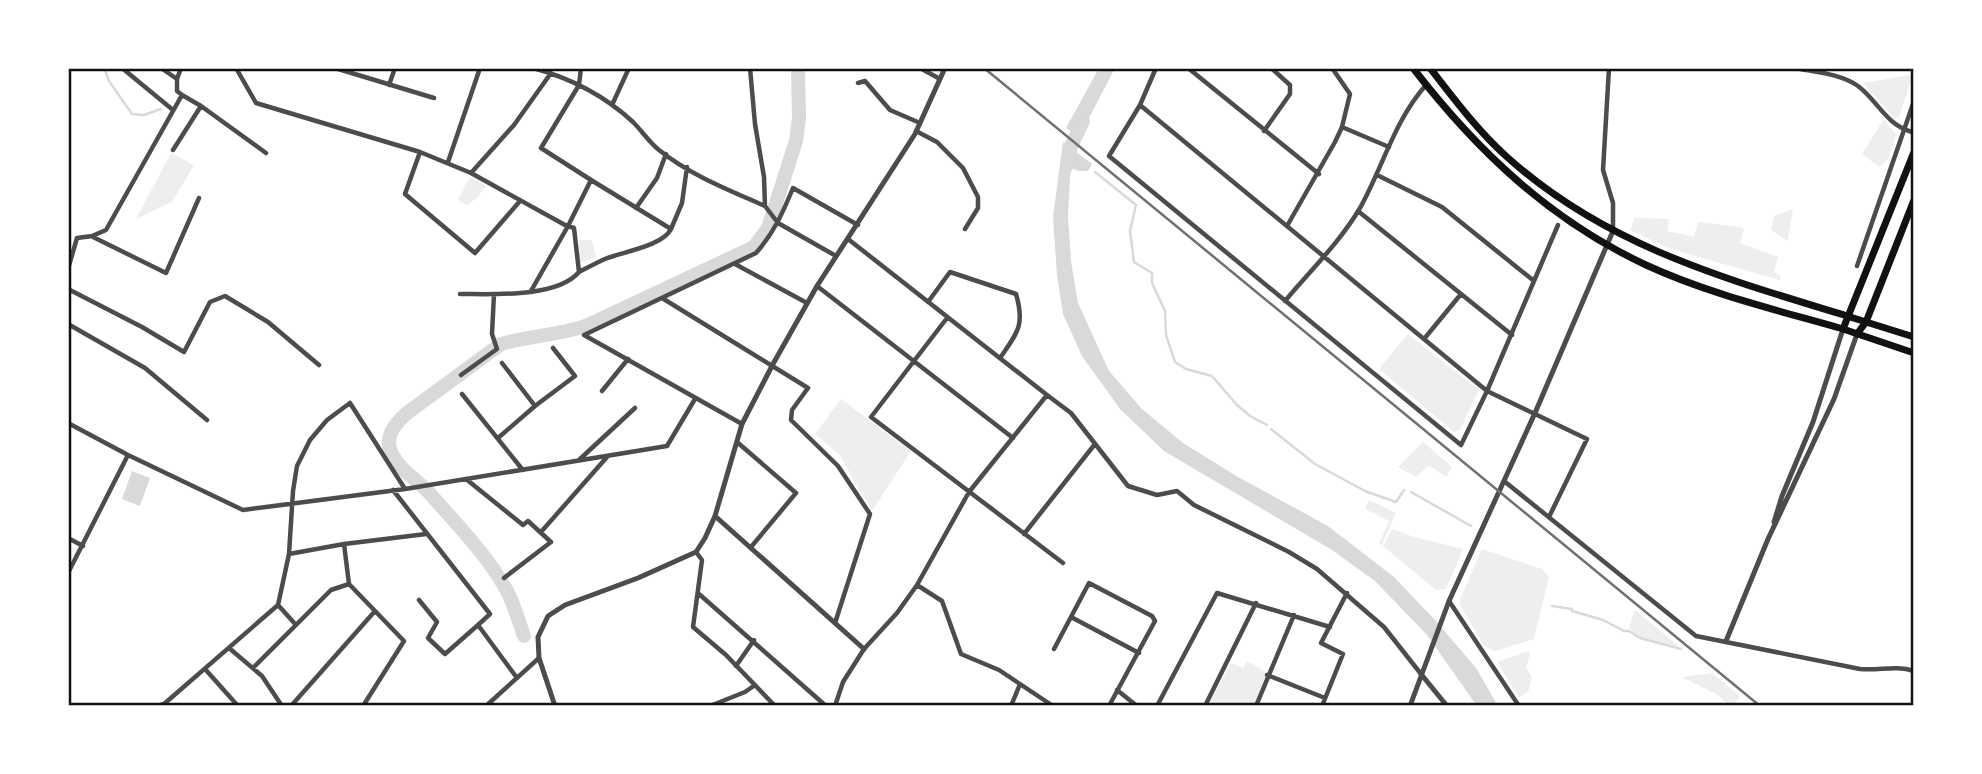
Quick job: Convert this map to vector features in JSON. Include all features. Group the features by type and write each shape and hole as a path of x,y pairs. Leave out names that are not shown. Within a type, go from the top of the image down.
{"main road":[{"path":"1413,68 1468,136 1520,186 1607,244 1692,283 1914,353"},
{"path":"1430,68 1480,130 1506,157 1549,192 1613,231 1690,266 1914,337"},
{"path":"1843,329 1914,152"},
{"path":"1857,334 1866,322 1914,200"}],"street":[{"path":"122,68 173,110"},
{"path":"161,68 177,79"},
{"path":"181,68 177,91 266,153"},
{"path":"236,68 256,103 448,162 574,228 579,272"},
{"path":"335,68 434,98"},
{"path":"389,85 395,68"},
{"path":"448,162 480,68"},
{"path":"533,68 579,85 612,105 666,154 717,185 765,206 778,223 836,256"},
{"path":"581,68 579,85 541,148 671,229"},
{"path":"612,105 629,68"},
{"path":"750,68 755,124 764,177 765,206"},
{"path":"920,68 940,79"},
{"path":"555,706 540,658 538,638 548,617 565,605 638,578 696,552 715,516 742,424 817,286 916,131 945,68"},
{"path":"1156,68 1140,105 1109,156 1461,445 1512,335 1558,225"},
{"path":"1188,68 1318,174"},
{"path":"1264,131 1290,94 1290,85 1271,68"},
{"path":"1287,226 1342,127 1350,94 1332,68"},
{"path":"1410,706 1449,601 1535,413 1613,231 1613,203 1602,170 1609,68"},
{"path":"1795,68 1848,81 1859,87 1892,124 1912,132"},
{"path":"471,173 514,125 551,73"},
{"path":"858,83 865,81 890,110 920,123"},
{"path":"1285,301 1358,211 1406,111 1426,85"},
{"path":"68,269 78,239 106,230 182,95"},
{"path":"1857,266 1914,101"},
{"path":"1140,105 1487,391 1587,439 1549,517"},
{"path":"173,150 201,106"},
{"path":"1342,127 1389,147"},
{"path":"916,131 937,142 963,168 978,197 978,208 965,229"},
{"path":"420,152 405,194 475,253 520,201"},
{"path":"636,208 657,178 666,154"},
{"path":"460,294 530,292 572,281 579,272 604,260 668,236 681,203 687,167"},
{"path":"1377,175 1442,207 1534,281"},
{"path":"530,292 591,180"},
{"path":"742,424 584,335 756,253 769,239 793,188 858,225"},
{"path":"92,236 166,273 199,198"},
{"path":"1358,211 1512,335"},
{"path":"848,239 1071,413 1128,486 1157,495 1177,491 1194,505 1289,552 1317,569 1384,627 1447,706"},
{"path":"735,264 807,303"},
{"path":"928,302 950,272 1016,294 1021,313 1020,331 1000,358"},
{"path":"817,286 1013,438"},
{"path":"68,289 184,352 210,302 225,296 268,322 319,365"},
{"path":"1424,339 1461,294"},
{"path":"461,375 496,349 492,334 494,295"},
{"path":"661,297 808,388 792,410 791,420 838,466 870,514 835,623"},
{"path":"947,318 871,417 1063,563"},
{"path":"68,324 145,368 206,420"},
{"path":"1768,538 1782,496 1813,422 1843,329"},
{"path":"1726,641 1768,538 1830,407 1857,334"},
{"path":"498,438 575,376 553,348"},
{"path":"602,391 628,359"},
{"path":"502,363 535,406"},
{"path":"462,394 522,469"},
{"path":"835,706 843,682 863,649 897,613 917,585 969,492 1047,395"},
{"path":"68,433 70,424 243,510 405,489 667,446 695,399"},
{"path":"158,706 164,704 278,605 289,554 297,466 310,440 327,420 350,403 405,489"},
{"path":"580,460 635,408"},
{"path":"737,442 796,493 751,547"},
{"path":"1024,534 1095,444"},
{"path":"68,573 128,455"},
{"path":"541,532 607,457"},
{"path":"466,479 523,525 528,521 551,542 504,578"},
{"path":"1504,481 1696,636 1860,669 1889,667 1914,671"},
{"path":"393,490 490,614 445,654 428,638 437,622 419,600"},
{"path":"715,516 863,649"},
{"path":"289,554 426,534"},
{"path":"68,538 83,546"},
{"path":"344,544 349,584 404,642 363,706"},
{"path":"696,552 702,560 694,627 775,706"},
{"path":"1054,649 1089,583 1152,616 1155,621 1109,706"},
{"path":"253,668 331,590 349,584"},
{"path":"917,585 943,601 961,654 999,670 1053,706"},
{"path":"698,593 826,706"},
{"path":"1157,706 1217,593 1330,626"},
{"path":"1322,706 1343,654 1321,643 1347,593"},
{"path":"1449,601 1518,706"},
{"path":"1205,706 1256,603"},
{"path":"278,605 296,625"},
{"path":"291,706 375,611"},
{"path":"1256,706 1294,615"},
{"path":"1071,617 1139,653"},
{"path":"478,625 517,678"},
{"path":"736,666 754,640"},
{"path":"229,648 262,676 282,706"},
{"path":"486,706 540,658"},
{"path":"205,668 238,706"},
{"path":"1267,675 1325,698"},
{"path":"1011,706 1020,684"},
{"path":"710,706 755,685"},
{"path":"1117,690 1137,706"}],"shaded area":[{"path":"1099,68 1115,68 1079,137 1066,128"},
{"path":"1910,75 1912,78 1899,117 1894,118 1863,83"},
{"path":"1884,119 1896,135 1888,159 1879,167 1862,154"},
{"path":"1063,142 1092,164 1088,171 1072,168 1070,176 1068,217 1071,261 1078,303 1109,371 1142,409 1183,443 1238,477 1328,526 1394,577 1476,668 1498,706 1477,706 1427,635 1375,581 1332,550 1164,451 1120,409 1082,356 1063,314 1053,217"},
{"path":"171,153 194,165 172,202 136,219"},
{"path":"470,177 486,186 477,198 467,205 458,200"},
{"path":"1793,209 1788,241 1771,230 1774,216"},
{"path":"1635,218 1669,219 1667,235 1668,231 1694,237 1698,222 1740,227 1744,229 1740,243 1778,257 1774,272 1780,276 1780,280 1688,254 1689,250 1687,254 1664,246 1630,230"},
{"path":"579,240 592,240 596,257 580,263"},
{"path":"1408,334 1479,390 1460,430 1454,432 1379,369"},
{"path":"841,399 911,451 872,511 839,454 815,434"},
{"path":"1423,442 1452,467 1446,477 1429,465 1416,477 1398,467"},
{"path":"132,471 150,478 140,506 122,499"},
{"path":"1369,500 1396,513 1382,545 1379,543 1389,521 1365,509"},
{"path":"1392,529 1463,549 1446,589 1436,590 1383,546"},
{"path":"1482,549 1542,569 1549,577 1534,639 1495,651 1484,646 1460,605 1460,599"},
{"path":"1635,610 1680,647 1640,637 1629,628"},
{"path":"1528,651 1530,653 1526,668 1532,677 1528,692 1519,697 1497,662"},
{"path":"1247,661 1266,672 1254,706 1208,706 1231,663 1243,668"},
{"path":"1712,673 1740,696 1733,706 1729,706 1718,695 1682,677"}],"waterway":[{"path":"104,68 109,81 132,114 144,115 161,109"},
{"path":"524,636 509,595 493,569 474,544 392,454 389,442 392,431 407,413 501,344 588,325 754,247 768,228 796,141 799,118 798,68"},
{"path":"1068,164 1071,146 1083,121"},
{"path":"1095,172 1136,205 1130,231 1134,262 1152,273 1152,283 1165,311 1166,335 1175,362 1186,369 1212,376 1237,405 1267,425"},
{"path":"1271,429 1315,464 1365,491 1396,502 1404,490"},
{"path":"1411,492 1471,526"},
{"path":"1552,606 1572,609 1629,631 1640,638 1681,649"}],"railway":[{"path":"984,68 1760,706"}]}
